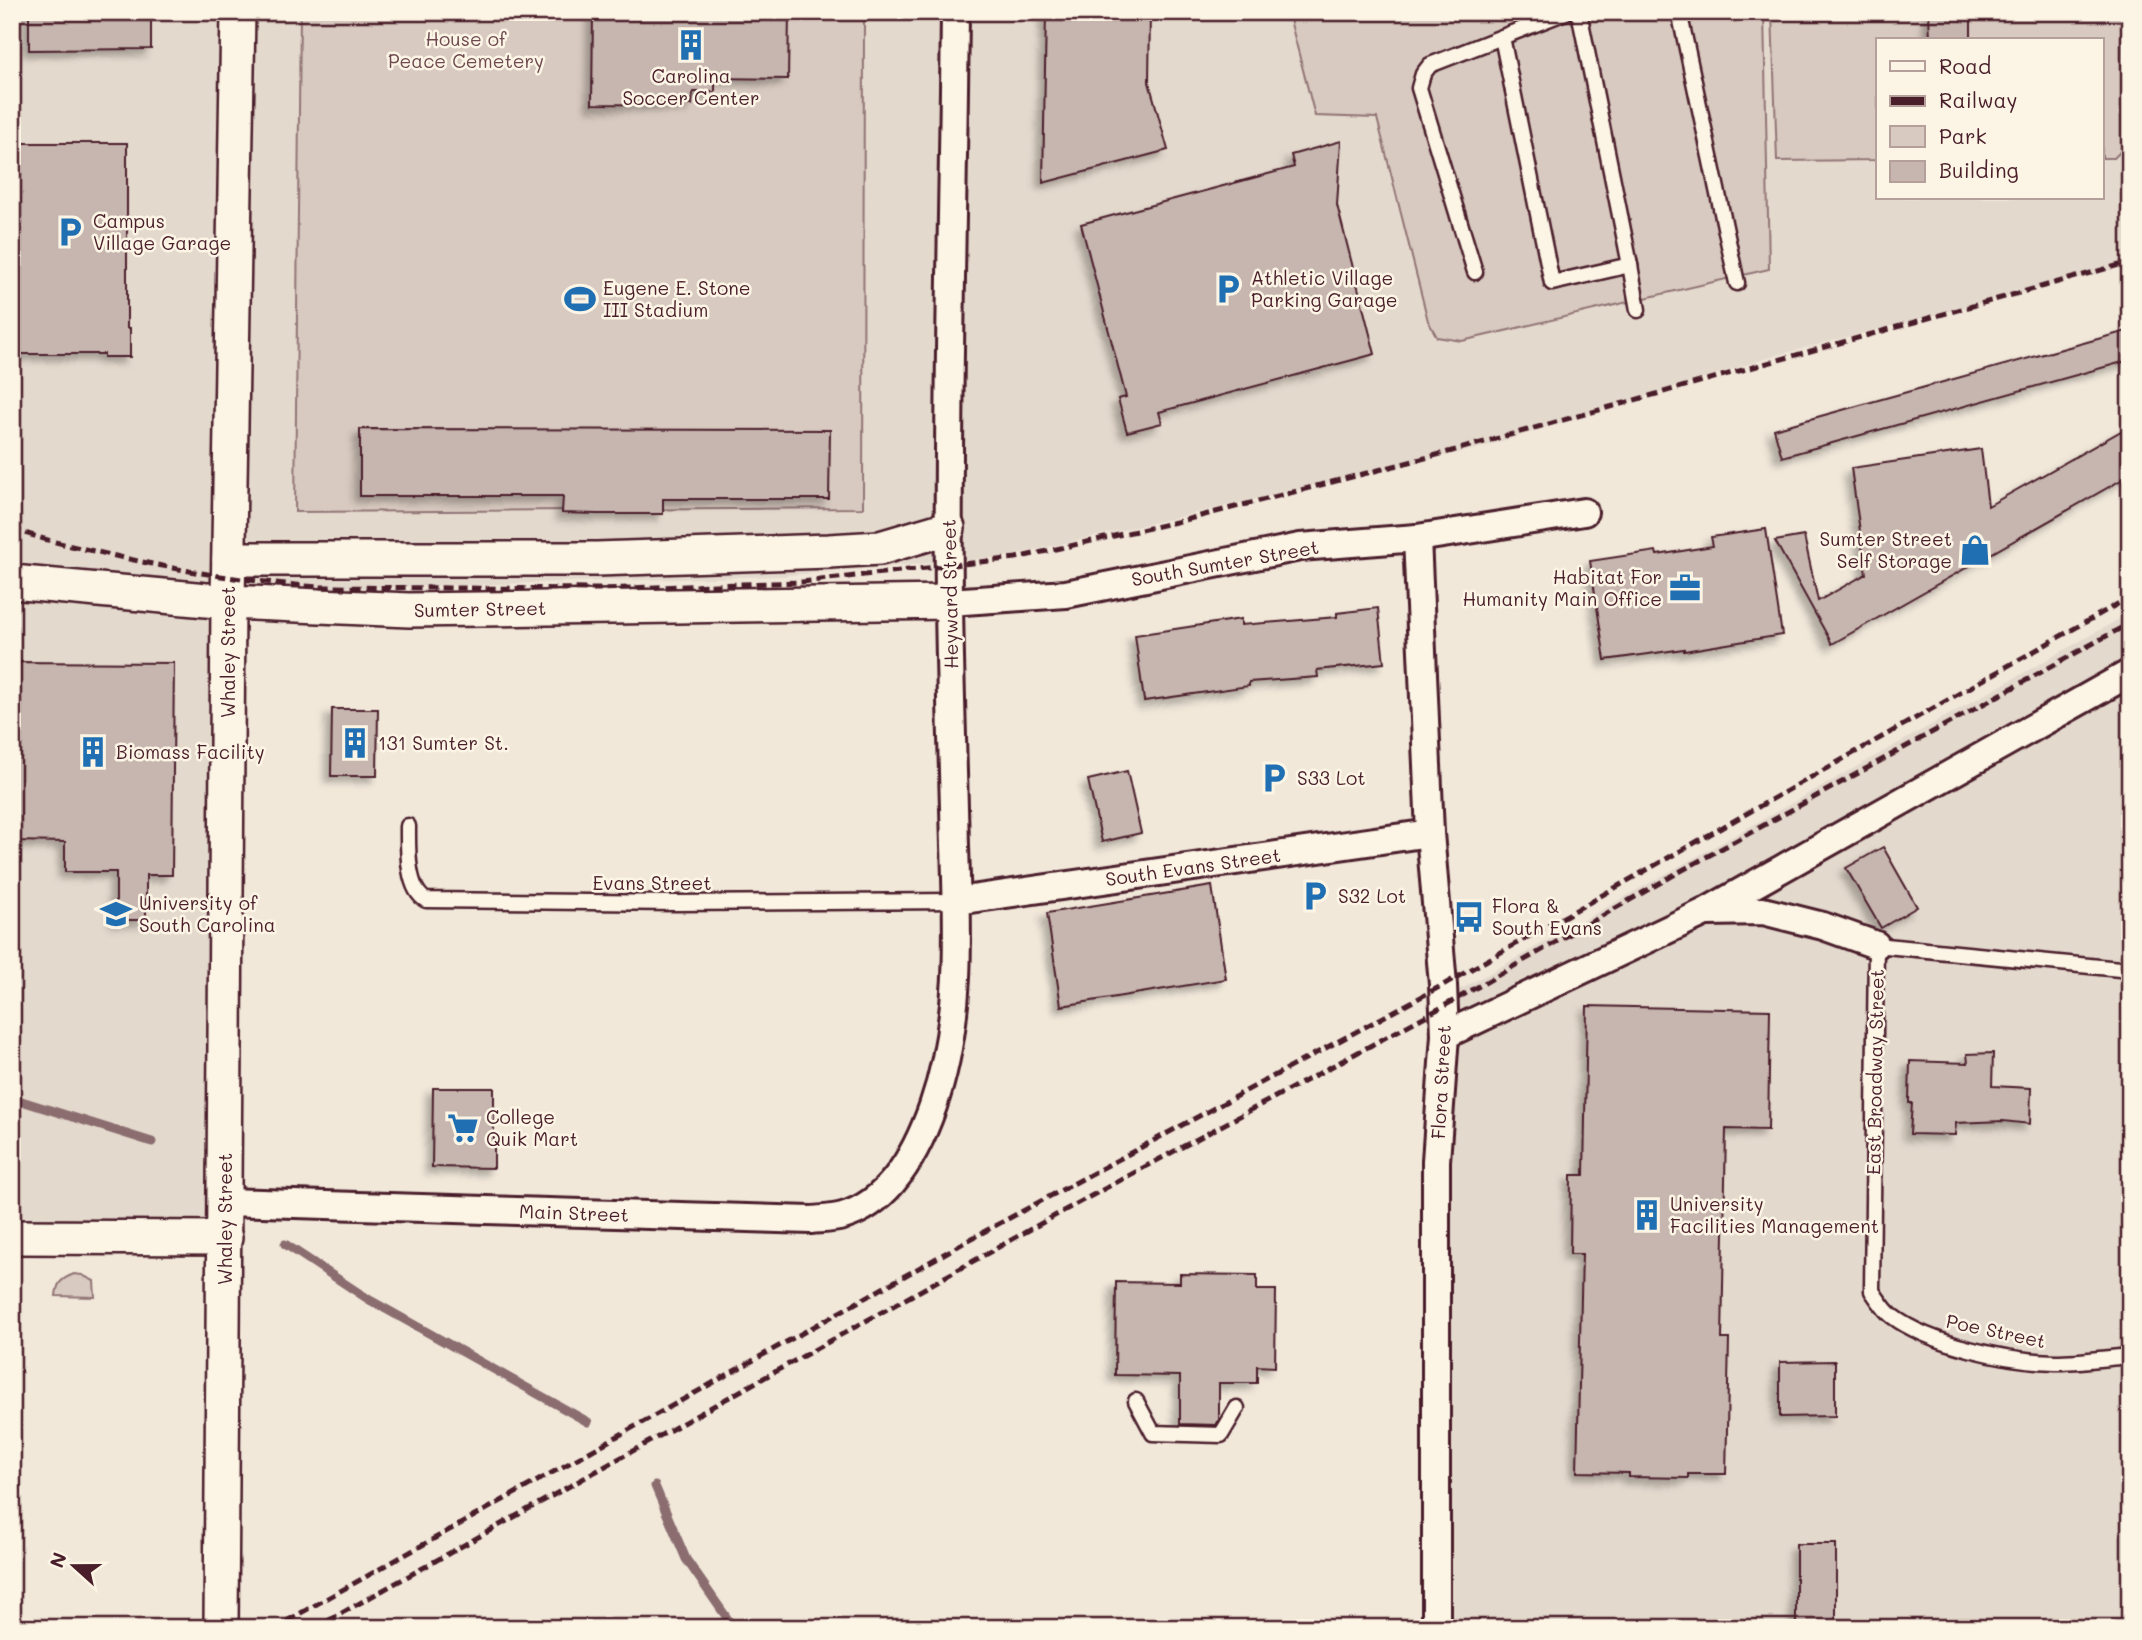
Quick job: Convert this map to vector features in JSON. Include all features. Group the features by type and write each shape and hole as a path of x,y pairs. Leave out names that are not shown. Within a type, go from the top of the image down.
{"street":[{"name":"Whaley Street","path":"221,1628 228,602 236,245 237,12"},
{"name":"Heyward Street","path":"904,1167 933,1105 948,1053 956,985 957,901 948,528 955,12"},
{"name":"South Sumter Street","path":"949,601 1066,594 1300,547 1417,538 1584,512"},
{"path":"229,559 597,559 829,551 880,548 948,528"},
{"name":"Flora Street","path":"1417,538 1430,833 1445,1035 1436,1161 1436,1628"},
{"name":"Sumter Street","path":"12,582 228,602 409,610 949,601"},
{"name":"East Broadway Street","path":"1445,1035 1705,912 2130,673"},
{"name":"South Evans Street","path":"957,901 1430,833"},
{"name":"East Broadway Street","path":"1705,912 1763,911 1823,926 1876,945"},
{"name":"Main Street","path":"226,1202 811,1220 843,1216 866,1205 887,1188 904,1167"},
{"path":"12,1237 225,1238"}],"lane":[{"path":"1475,272 1419,88 1423,74 1430,65 1566,12"},
{"path":"1579,12 1638,310"},
{"path":"1678,12 1737,283"},
{"path":"1502,37 1552,283 1630,265"},
{"name":"Evans Street","path":"408,826 408,861 417,891 426,900 677,903 957,901"},
{"path":"1876,945 2130,970"},
{"name":"East Broadway Street","path":"1872,1291 1876,945"},
{"name":"Poe Street","path":"1872,1291 1889,1314 1915,1331 1948,1343 2056,1362 2130,1356"},
{"path":"1136,1401 1153,1433 1222,1435 1237,1408"}],"shaded area":[{"name":"University of South Carolina","path":"12,12 2130,12 2130,265 1778,355 1484,447 1005,557 780,576 365,588 226,588 213,1242 12,1240"},
{"path":"2130,613 2130,1628 1435,1628 1445,998"}],"green space":[{"name":"Eugene E. Stone III Stadium","path":"300,12 864,12 863,508 295,512"},
{"path":"1288,12 1764,12 1769,269 1462,341 1437,337 1428,321 1377,118 1315,116"},
{"path":"1772,12 2123,12 2126,146 2114,158 2104,158 2104,38 1876,38 1876,160 1777,161"},
{"path":"74,1274 94,1281 95,1297 56,1296 60,1282"}],"building":[{"path":"29,12 151,12 151,49 29,50"},
{"name":"Carolina Soccer Center","path":"593,12 789,12 788,79 715,78 715,92 693,92 692,105 592,104"},
{"path":"1046,12 1150,12 1149,82 1168,150 1043,183"},
{"path":"1929,12 1971,12 1971,38 1930,38"},
{"name":"Athletic Village Parking Garage","path":"1341,141 1337,205 1375,354 1159,412 1162,423 1127,432 1118,399 1126,397 1081,224 1294,167 1291,155"},
{"name":"Campus Village Garage","path":"12,143 127,143 127,328 130,328 130,357 104,357 104,354 12,354"},
{"path":"2130,330 2130,360 1782,457 1774,429"},
{"path":"2130,426 2130,475 1832,644 1775,541 1804,536 1818,601 1866,574 1851,468 1981,449 1988,506"},
{"path":"360,429 830,430 829,499 663,499 663,514 597,514 562,513 563,496 360,496"},
{"name":"Habitat For Humanity Main Office","path":"1766,529 1782,635 1684,651 1605,660 1590,561 1656,551 1657,555 1713,546 1711,537"},
{"path":"1378,608 1384,663 1317,670 1318,677 1249,682 1249,686 1144,701 1135,635 1241,619 1241,625 1337,617 1337,613"},
{"name":"Biomass Facility","path":"12,662 174,663 172,875 146,875 146,920 116,920 116,872 65,872 65,842 12,841"},
{"name":"131 Sumter St.","path":"332,709 378,709 377,776 331,776"},
{"path":"1127,771 1141,833 1102,842 1088,780"},
{"path":"1883,847 1917,907 1881,928 1846,868"},
{"path":"1212,886 1226,979 1061,1006 1047,913"},
{"name":"University Facilities Management","path":"1587,1006 1770,1010 1768,1130 1726,1129 1722,1339 1729,1339 1726,1474 1688,1474 1688,1478 1629,1477 1629,1473 1577,1472 1582,1254 1570,1254 1571,1175 1584,1175"},
{"path":"1993,1053 1992,1086 2031,1088 2030,1124 2003,1121 1956,1123 1955,1135 1910,1134 1910,1061 1968,1063 1967,1054"},
{"name":"College Quik Mart","path":"433,1088 494,1088 494,1168 432,1167"},
{"path":"1180,1274 1257,1275 1257,1290 1276,1290 1275,1367 1257,1366 1257,1383 1219,1383 1219,1420 1216,1425 1180,1424 1180,1376 1115,1375 1116,1282 1180,1283"},
{"path":"1835,1361 1835,1416 1780,1417 1780,1362"},
{"path":"1796,1544 1836,1544 1836,1628 1796,1628"}],"waterway":[{"path":"12,1098 152,1142"},
{"path":"285,1244 368,1299 588,1422"},
{"path":"655,1486 686,1559 734,1628"}],"railway":[{"path":"12,528 36,537 163,566 241,579 320,587 598,589 802,582 1016,558 1185,520 1452,451 2130,262"},
{"path":"274,1628 976,1236 1443,985 2130,597"},
{"path":"315,1628 1065,1210 1444,1006 1679,872 2130,623"}],"place":[{"name":"Carolina Soccer Center","path":"691,45"},
{"name":"Campus Village Garage","path":"70,232"},
{"name":"Athletic Village Parking Garage","path":"1228,289"},
{"name":"Eugene E. Stone III Stadium","path":"580,299"},
{"name":"Sumter Street Self Storage","path":"1975,550"},
{"name":"Habitat For Humanity Main Office","path":"1685,588"},
{"name":"131 Sumter St.","path":"355,743"},
{"name":"Biomass Facility","path":"93,752"},
{"name":"S33 Lot","path":"1274,778"},
{"name":"S32 Lot","path":"1315,896"},
{"name":"University of South Carolina","path":"116,914"},
{"name":"Flora & South Evans","path":"1469,917"},
{"name":"College Quik Mart","path":"463,1128"},
{"name":"University Facilities Management","path":"1647,1215"}],"park label":[{"name":"House of Peace Cemetery","path":"466,50"}]}
